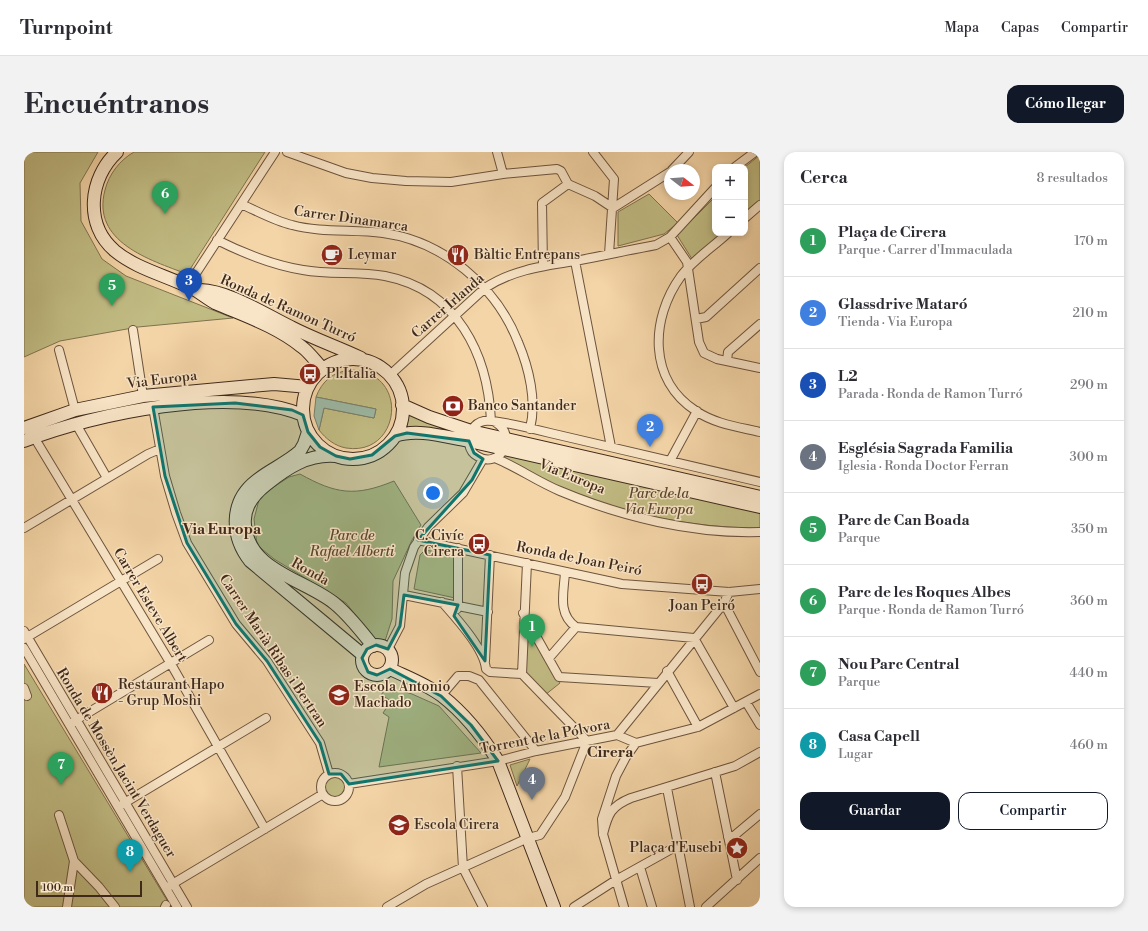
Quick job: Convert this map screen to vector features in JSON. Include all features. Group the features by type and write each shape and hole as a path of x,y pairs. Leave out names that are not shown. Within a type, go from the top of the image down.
{"street":[{"name":"Ronda de Ramon Turró","path":"117,152 103,168 96,183 93,201 98,226 110,246 122,256 191,289 216,303 254,319 281,334 302,347 323,369"},
{"path":"191,289 217,240 275,152"},
{"path":"287,152 346,173 372,178 406,181 451,182 503,174 557,169 561,171 568,184 596,196 614,208"},
{"path":"498,152 503,174"},
{"path":"593,152 614,179 614,208 610,254"},
{"path":"678,164 689,152"},
{"path":"739,164 755,152"},
{"path":"614,208 664,176"},
{"path":"544,266 542,203 568,184"},
{"path":"712,191 670,237 687,262 701,348 709,357 760,368"},
{"name":"Carrer Dinamarca","path":"241,204 291,225 327,230 384,233 422,243 445,254 461,266 485,288 507,318 523,353 531,393 530,429"},
{"path":"748,215 760,205"},
{"path":"725,236 681,276 667,300 659,327 658,348 663,367 673,387 696,412 722,423 760,432"},
{"name":"Carrer Irlanda","path":"390,375 485,288 511,274 544,266 656,245 670,237"},
{"path":"217,240 249,256 304,270 387,276 427,293 454,316 476,349 484,369 493,422 502,428 506,444 495,458 483,459 474,453 470,436 479,423 493,422 611,447 760,482"},
{"path":"575,261 611,447"},
{"path":"696,319 706,317 760,268"},
{"name":"Ronda de Ramon Turró","path":"191,289 207,290 258,310 291,328 368,361"},
{"path":"727,361 728,352 760,324"},
{"path":"133,330 142,396"},
{"path":"59,350 75,410"},
{"path":"354,359 368,361 380,367 390,375 397,386 402,405 401,421 394,436 379,452 365,458 350,459 336,456 320,447 308,432 303,415 303,405 308,387 323,369 341,360 354,359"},
{"name":"Via Europa","path":"24,428 75,410 142,396 274,384 308,387"},
{"name":"Via Europa","path":"29,439 76,424 153,407 195,403 235,403 271,406 292,410 303,415"},
{"name":"Via Europa","path":"402,405 470,436"},
{"name":"Carrer Marià Ribas i Bertran","path":"153,407 160,449 176,513 187,543 236,624 267,661 320,743 329,774"},
{"path":"670,461 696,412"},
{"path":"76,424 107,478"},
{"path":"308,432 300,451 256,480 242,497 236,514 237,536 243,552 250,561 364,655"},
{"name":"Via Europa","path":"394,436 407,433 470,436 760,497"},
{"name":"Carrer Esteve Albert","path":"29,439 71,500 121,581 219,746 265,829"},
{"name":"Via Europa","path":"506,444 760,507"},
{"path":"24,528 148,454 160,449"},
{"name":"Ronda","path":"336,456 325,455 303,460 279,475 257,492 248,506 245,515 246,533 248,541 258,556 292,580 334,603 346,614 373,646"},
{"name":"Via Europa","path":"495,458 523,474 560,491 639,517 703,529 760,532"},
{"path":"388,649 379,645 367,649 362,663 364,668 372,674 382,675 390,669 392,661 388,649 400,626 408,560 418,540 463,493 483,459"},
{"name":"Ronda de Joan Peiró","path":"418,540 622,584 729,592 760,589"},
{"path":"454,616 458,604 458,548"},
{"path":"486,665 490,555"},
{"path":"25,636 158,559"},
{"path":"522,674 523,613 527,563"},
{"path":"565,572 563,608 567,621 576,627 694,638"},
{"path":"617,735 667,671 724,603 729,592"},
{"path":"404,595 458,604 488,612"},
{"path":"387,907 426,884 528,838 540,835 565,797 588,741 522,674 490,672 454,616 442,602"},
{"path":"724,603 760,672"},
{"path":"523,613 559,677 658,683"},
{"path":"549,658 576,627"},
{"name":"Ronda de Mossèn Jacint Verdaguer","path":"25,636 72,722"},
{"path":"694,638 734,708"},
{"path":"72,722 209,640"},
{"name":"Ronda de Mossèn Jacint Verdaguer","path":"24,648 72,722 121,804 169,886 177,907"},
{"path":"390,669 418,682 441,696 472,724 498,761 554,907"},
{"path":"667,671 698,727"},
{"path":"441,696 458,676 469,676 479,680 536,751"},
{"path":"624,907 603,834 602,819 610,790 626,757 636,743 698,727 760,694"},
{"path":"746,702 760,725"},
{"path":"121,804 266,718"},
{"name":"Torrent de la Pólvora","path":"349,784 457,766 498,761 536,751 617,735 636,743"},
{"path":"603,834 611,812 617,804 631,798 735,766 760,752"},
{"path":"457,766 463,868 483,907"},
{"path":"715,772 737,880"},
{"path":"329,774 341,774 349,784 348,793 341,800 331,800 323,794 321,785 322,781 329,774"},
{"path":"667,788 690,907"},
{"path":"169,886 323,794"},
{"path":"728,837 734,835 760,814"},
{"path":"59,815 74,861 68,907"},
{"path":"574,907 616,880 677,846"},
{"path":"706,907 760,858"},
{"path":"74,861 99,887 115,907"},
{"path":"640,867 652,907"},
{"name":"Ronda de Mossèn Jacint Verdaguer","path":"169,886 187,907"}],"highlighted area":[{"path":"235,403 292,410 303,415 308,432 320,447 336,456 350,459 372,455 395,436 407,433 469,441 474,453 483,459 472,480 418,540 490,555 485,661 454,616 458,605 404,595 400,626 388,649 376,645 367,649 362,658 368,672 377,675 390,669 441,696 471,725 498,761 349,784 341,774 329,774 320,743 267,661 236,624 187,543 165,476 153,407"}],"green space":[{"path":"24,152 98,152 80,183 81,221 102,259 126,276 233,318 138,327 60,341 24,357"},
{"path":"134,152 265,152 187,274 141,255 115,236 107,223 103,208 105,190 109,178 124,159"},
{"path":"760,155 760,202 748,212 748,200 748,165"},
{"path":"649,194 678,223 664,234 618,246 618,212"},
{"path":"712,200 712,236 719,236 692,259 677,235"},
{"path":"350,370 370,374 383,384 390,397 392,413 388,428 378,440 364,447 346,448 338,446 319,430 324,408 374,418 376,409 316,397 321,386 329,378 338,373"},
{"path":"410,415 464,434 406,428 408,417"},
{"name":"Parc de la Via Europa","path":"507,453 760,511 760,528 681,522 604,504 541,479 503,458"},
{"name":"Parc de Rafael Alberti","path":"300,474 324,486 346,491 368,489 394,481 421,525 412,540 393,581 392,619 385,641 376,641 346,603 274,559 257,545 254,519 260,496 289,477"},
{"path":"425,550 454,555 455,598 414,589 420,555"},
{"path":"526,623 560,683 545,695 523,670"},
{"path":"24,664 171,907 24,907"},
{"path":"399,690 439,706 481,753 379,767 389,717 383,713 391,701 381,695 384,691"},
{"path":"530,759 517,786 510,765"},
{"path":"336,776 344,779 347,787 344,795 336,798 328,795 325,787 328,779"}],"shaded area":[{"path":"316,397 376,409 374,418 324,408 319,430 314,416"}],"place":[{"name":"Parc de les Roques Albes","path":"165,214"},
{"name":"Leymar","path":"332,255"},
{"name":"Bàltic Entrepans","path":"458,255"},
{"name":"L2","path":"189,301"},
{"name":"Parc de Can Boada","path":"112,306"},
{"name":"Pl.Italia","path":"310,374"},
{"name":"Banco Santander","path":"453,406"},
{"name":"Glassdrive Mataró","path":"650,447"},
{"name":"C. Civíc Cirera","path":"479,544"},
{"name":"Joan Peiró","path":"702,584"},
{"name":"Plaça de Cirera","path":"532,647"},
{"name":"Restaurant Hapo - Grup Moshi","path":"102,693"},
{"name":"Escola Antonio Machado","path":"339,695"},
{"name":"Nou Parc Central","path":"61,785"},
{"name":"Església Sagrada Familia","path":"532,800"},
{"name":"Escola Cirera","path":"399,825"},
{"name":"Plaça d'Eusebi","path":"737,848"},
{"name":"Casa Capell","path":"130,872"}],"district":[{"name":"Via Europa","path":"222,529"},
{"name":"Cirera","path":"610,752"}]}
